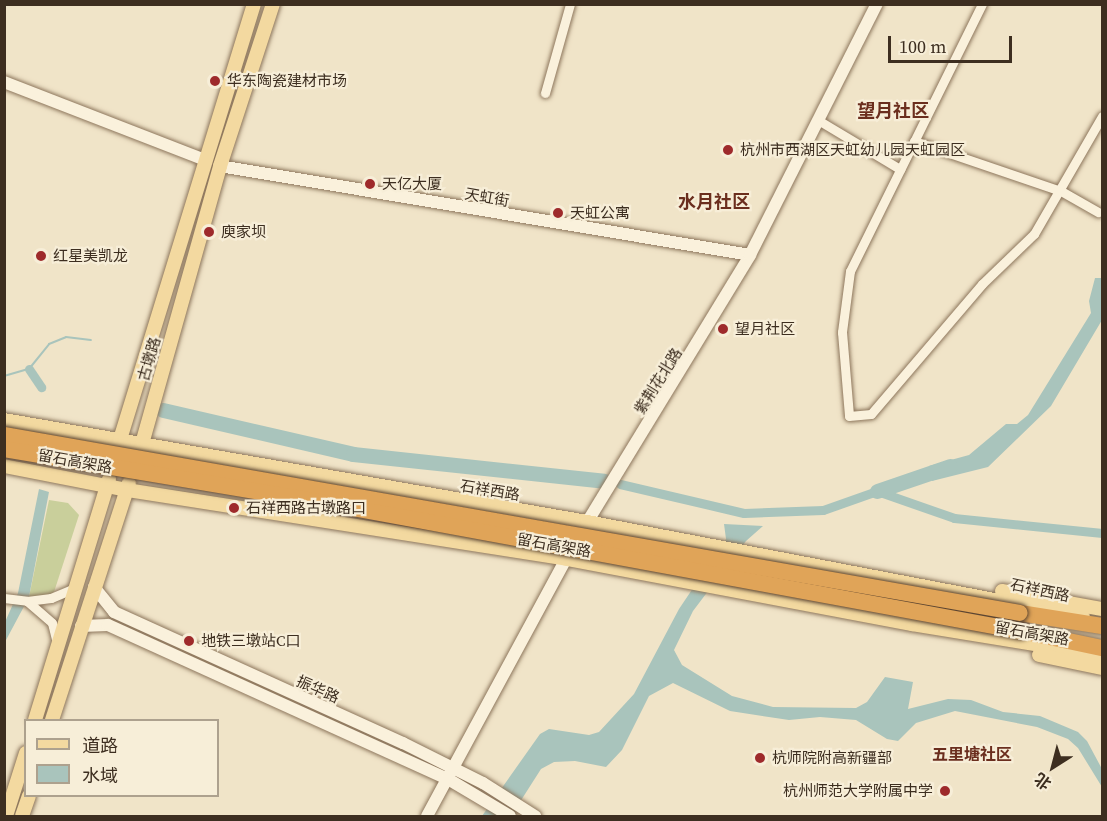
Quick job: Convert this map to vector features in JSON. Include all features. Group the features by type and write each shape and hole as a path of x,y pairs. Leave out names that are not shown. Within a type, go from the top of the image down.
{"highway":[{"name":"留石高架路","path":"4,435 1020,613 1102,624"},
{"name":"留石高架路","path":"4,449 314,501 1021,631 1102,648"}],"main road":[{"name":"古墩路","path":"35,719 254,4"},
{"name":"古墩路","path":"52,719 142,442 220,166 273,4"},
{"name":"紫荆花北路","path":"427,816 587,522 750,255 877,4"},
{"path":"4,82 205,160"},
{"name":"天虹街","path":"220,166 750,255"},
{"name":"石祥西路","path":"4,420 142,442 970,593 1102,624"},
{"path":"4,466 127,490 567,559 912,624 1102,655"},
{"name":"振华路","path":"94,587 114,612 454,767 530,813"},
{"name":"石祥西路","path":"970,593 1026,593 1102,609"},
{"path":"912,624 1102,668"},
{"name":"振华路","path":"81,626 108,625 448,779 510,816"},
{"path":"6,816 24,759"},
{"path":"22,816 28,797"}],"street":[{"path":"545,93 570,4"},
{"path":"982,4 850,271 842,332 849,417 871,414 982,284 1034,234 1061,191 1102,116"},
{"path":"818,120 900,169"},
{"path":"914,141 1061,191 1098,212"},
{"path":"5,598 27,601 59,596 75,588"},
{"path":"27,601 52,623 58,646"}],"green space":[{"path":"49,500 68,503 79,515 54,592 43,598 29,597"}],"water":[{"path":"1095,278 1102,278 1102,320 1051,406 988,467 932,481 929,466 969,455 1006,424 1017,424 1028,415 1091,313 1089,301"},
{"path":"39,489 49,492 29,597 5,642 5,622 18,593"},
{"path":"724,524 763,526 746,541 693,611 674,650 682,665 732,696 773,707 856,708 867,702 885,677 913,682 908,709 948,699 971,700 1003,712 1040,716 1078,732 1087,741 1102,769 1102,787 1078,748 1068,739 1037,727 955,711 916,723 898,741 887,739 856,720 820,717 789,720 730,711 673,683 649,696 622,750 606,767 575,761 554,762 541,769 511,816 482,816 540,734 549,729 589,735 599,732 634,694 679,609 726,539"}],"waterway":[{"path":"4,376 29,369 49,344 66,337 91,340"},
{"path":"29,369 41,387"},
{"path":"163,410 353,454 604,481"},
{"path":"877,491 950,466"},
{"path":"620,484 744,513 823,510 877,491 954,518 1102,533"}],"place":[{"name":"华东陶瓷建材市场","path":"215,81"},
{"name":"杭州市西湖区天虹幼儿园天虹园区","path":"728,150"},
{"name":"天亿大厦","path":"370,184"},
{"name":"天虹公寓","path":"558,213"},
{"name":"庾家坝","path":"209,232"},
{"name":"红星美凯龙","path":"41,256"},
{"name":"望月社区","path":"723,329"},
{"name":"石祥西路古墩路口","path":"234,508"},
{"name":"地铁三墩站C口","path":"189,641"},
{"name":"杭师院附高新疆部","path":"760,758"},
{"name":"杭州师范大学附属中学","path":"945,791"}],"district":[{"name":"望月社区","path":"893,111"},
{"name":"水月社区","path":"714,202"},
{"name":"五里塘社区","path":"972,754"}]}
